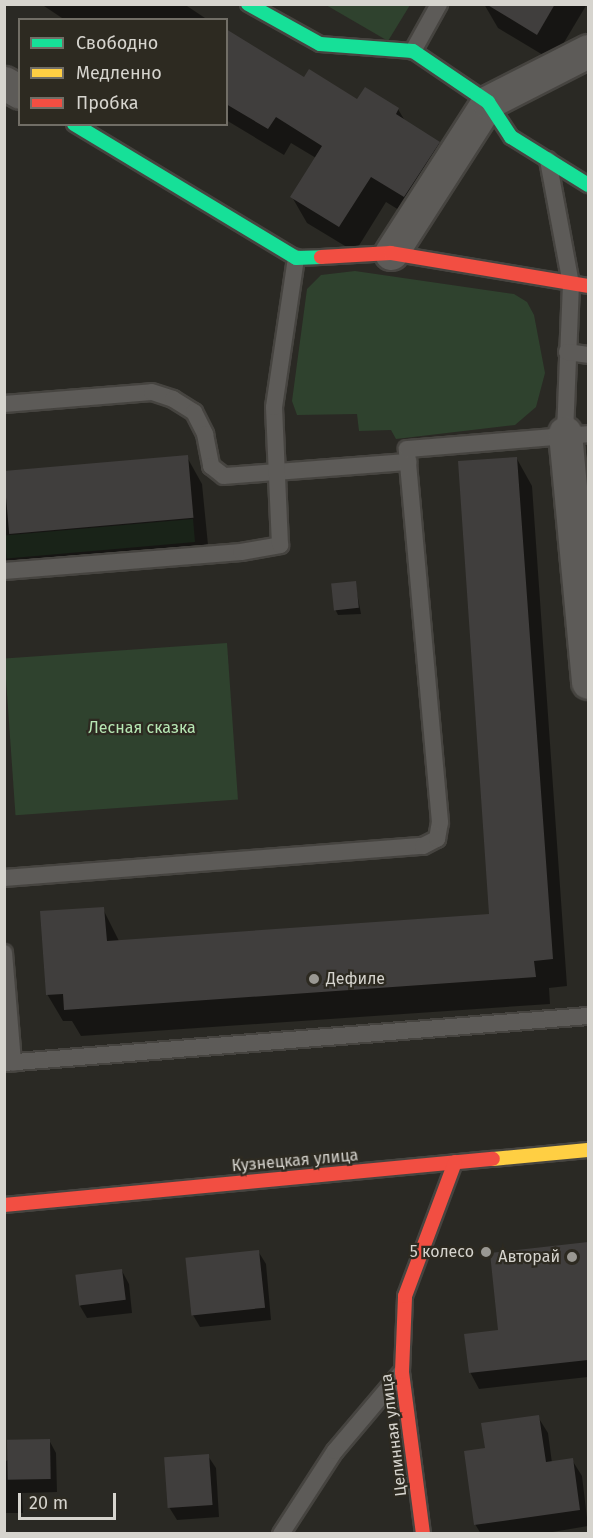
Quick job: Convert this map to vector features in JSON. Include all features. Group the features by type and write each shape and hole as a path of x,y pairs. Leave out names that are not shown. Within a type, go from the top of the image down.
{"street":[{"path":"248,4 320,44 412,51 488,102 511,137 588,185"},
{"path":"391,253 488,102 588,51"},
{"path":"4,83 18,91"},
{"path":"77,126 297,258 391,253 588,286"},
{"path":"577,434 588,682"},
{"name":"Кузнецкая улица","path":"4,1205 588,1150"},
{"name":"Целинная улица","path":"423,1533 402,1372 405,1296 455,1162"}],"lane":[{"path":"412,51 439,4"},
{"path":"4,878 423,846 437,839 440,822 407,449 577,434 567,352 571,284 548,159"},
{"path":"4,571 270,549 280,545 282,535 274,407 297,258"},
{"path":"567,352 588,355"},
{"path":"4,404 152,392 173,399 194,412 205,434 215,473 224,476 408,462"},
{"path":"4,953 9,1063 588,1016"},
{"path":"281,1533 335,1451 402,1372"}],"green space":[{"path":"326,5 410,5 388,41"},
{"path":"355,271 514,294 527,302 534,315 545,373 536,407 515,425 396,439 391,430 359,431 357,414 297,415 292,401 307,289 321,275"},
{"path":"193,519 195,542 7,558 5,535"},
{"name":"Лесная сказка","path":"227,643 238,800 15,815 5,659"}],"building":[{"path":"486,4 555,4 537,35"},
{"path":"228,30 304,77 309,69 357,99 365,87 399,108 396,114 440,142 404,197 371,177 339,227 290,197 322,146 276,117 268,129 228,105"},
{"path":"188,455 193,518 9,534 4,471"},
{"path":"517,457 553,959 534,961 536,977 64,1010 63,994 46,995 40,911 104,907 107,941 489,914 458,461"},
{"path":"356,581 359,608 334,610 331,584"},
{"path":"588,1242 588,1360 469,1373 464,1334 498,1330 490,1253"},
{"path":"259,1250 265,1308 191,1315 185,1258"},
{"path":"122,1269 126,1300 79,1305 75,1275"},
{"path":"539,1415 546,1462 573,1458 580,1510 474,1525 464,1451 485,1448 481,1423"},
{"path":"50,1439 51,1479 8,1480 7,1440"},
{"path":"209,1454 213,1505 168,1508 164,1457"}],"traffic: fast":[{"path":"248,4 320,44 413,51 488,102 511,137 588,185"},
{"path":"77,126 296,258 321,257"}],"traffic: slow":[{"path":"493,1159 588,1150"}],"traffic: jam":[{"path":"321,257 391,253 588,286"},
{"path":"4,1205 493,1159"},
{"path":"423,1534 402,1372 405,1296 455,1162"}],"place":[{"name":"Дефиле","path":"314,979"},
{"name":"5 колесо","path":"486,1252"},
{"name":"Авторай","path":"572,1257"}]}
